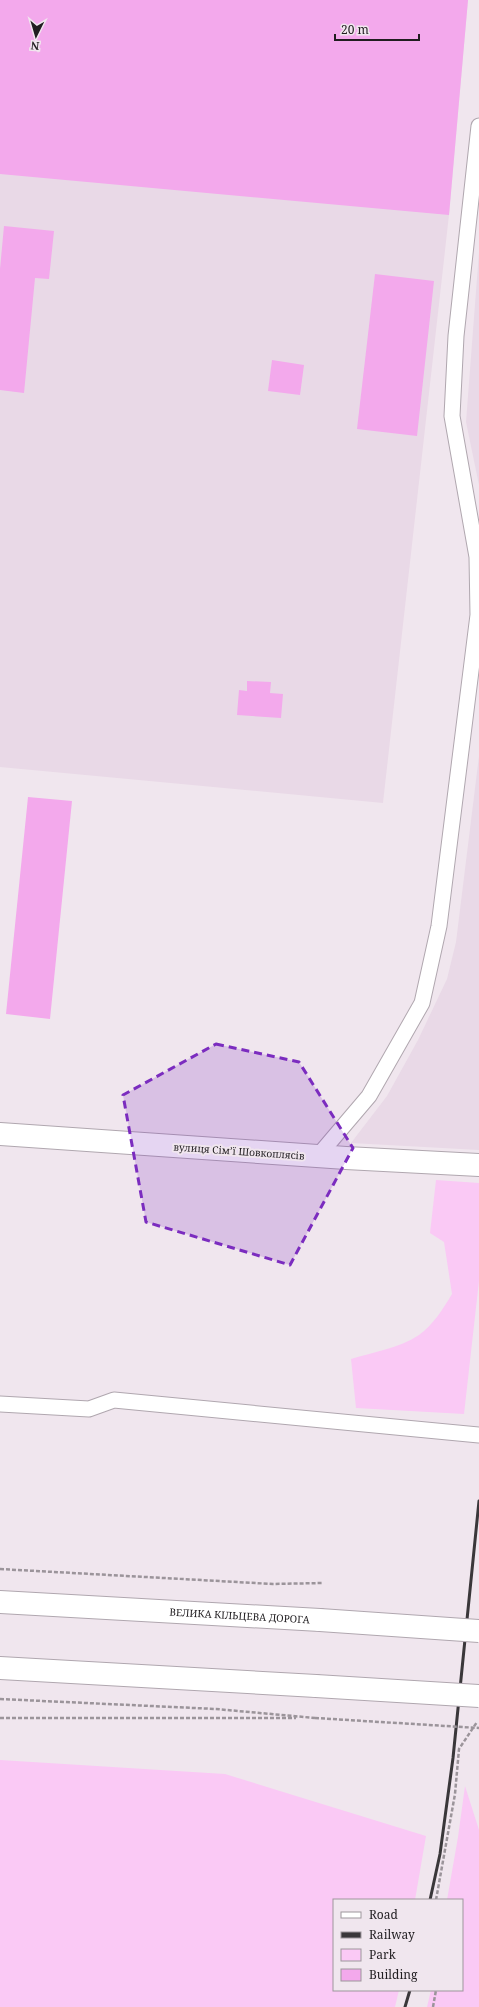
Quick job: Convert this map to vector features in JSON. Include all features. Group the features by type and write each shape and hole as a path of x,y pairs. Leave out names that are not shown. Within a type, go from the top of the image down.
{"main road":[{"name":"вулиця Сімʼї Шовкоплясів","path":"0,1134 318,1156 479,1165"},
{"name":"ВЕЛИКА КІЛЬЦЕВА ДОРОГА","path":"0,1602 320,1620 479,1631"},
{"path":"0,1668 479,1696"}],"lane":[{"path":"318,1156 370,1096 422,1003 438,926 478,615 478,556 452,416 456,336 479,126"},
{"path":"0,1404 89,1409 114,1400 479,1434"}],"path":[{"path":"0,1569 273,1584 322,1584"},
{"path":"0,1698 216,1709 315,1718 479,1728"},
{"path":"0,1718 315,1718"},
{"path":"436,1899 455,1794 459,1749 479,1719"},
{"path":"433,2007 436,1991"}],"highlighted area":[{"path":"216,1044 299,1062 353,1148 290,1265 146,1222 123,1095"}],"shaded area":[{"path":"0,0 468,0 449,215 383,803 0,767"},
{"path":"479,252 479,485 466,422"},
{"path":"479,756 479,1150 351,1143 387,1096 418,1040 447,979 456,942"}],"green space":[{"path":"436,1180 479,1183 479,1281 464,1414 356,1408 351,1359 395,1346 419,1335 433,1322 452,1294 444,1242 430,1233"},
{"path":"0,1760 225,1774 426,1836 415,1899 333,1899 333,1991 399,1991 395,2007 0,2007"},
{"path":"465,1786 479,1830 479,2007 427,2007 431,1991 463,1991 463,1899 447,1899"}],"building":[{"path":"0,0 468,0 449,215 0,174"},
{"path":"4,226 54,231 49,279 35,278 24,393 0,390 0,269"},
{"path":"375,274 434,281 417,436 357,429"},
{"path":"272,360 304,365 300,395 268,391"},
{"path":"247,681 271,682 270,693 283,694 281,718 237,715 239,690 247,691"},
{"path":"28,797 72,801 50,1019 6,1014"}],"railway":[{"path":"430,1899 440,1854 453,1758 479,1501"},
{"path":"405,2007 410,1991"}]}
